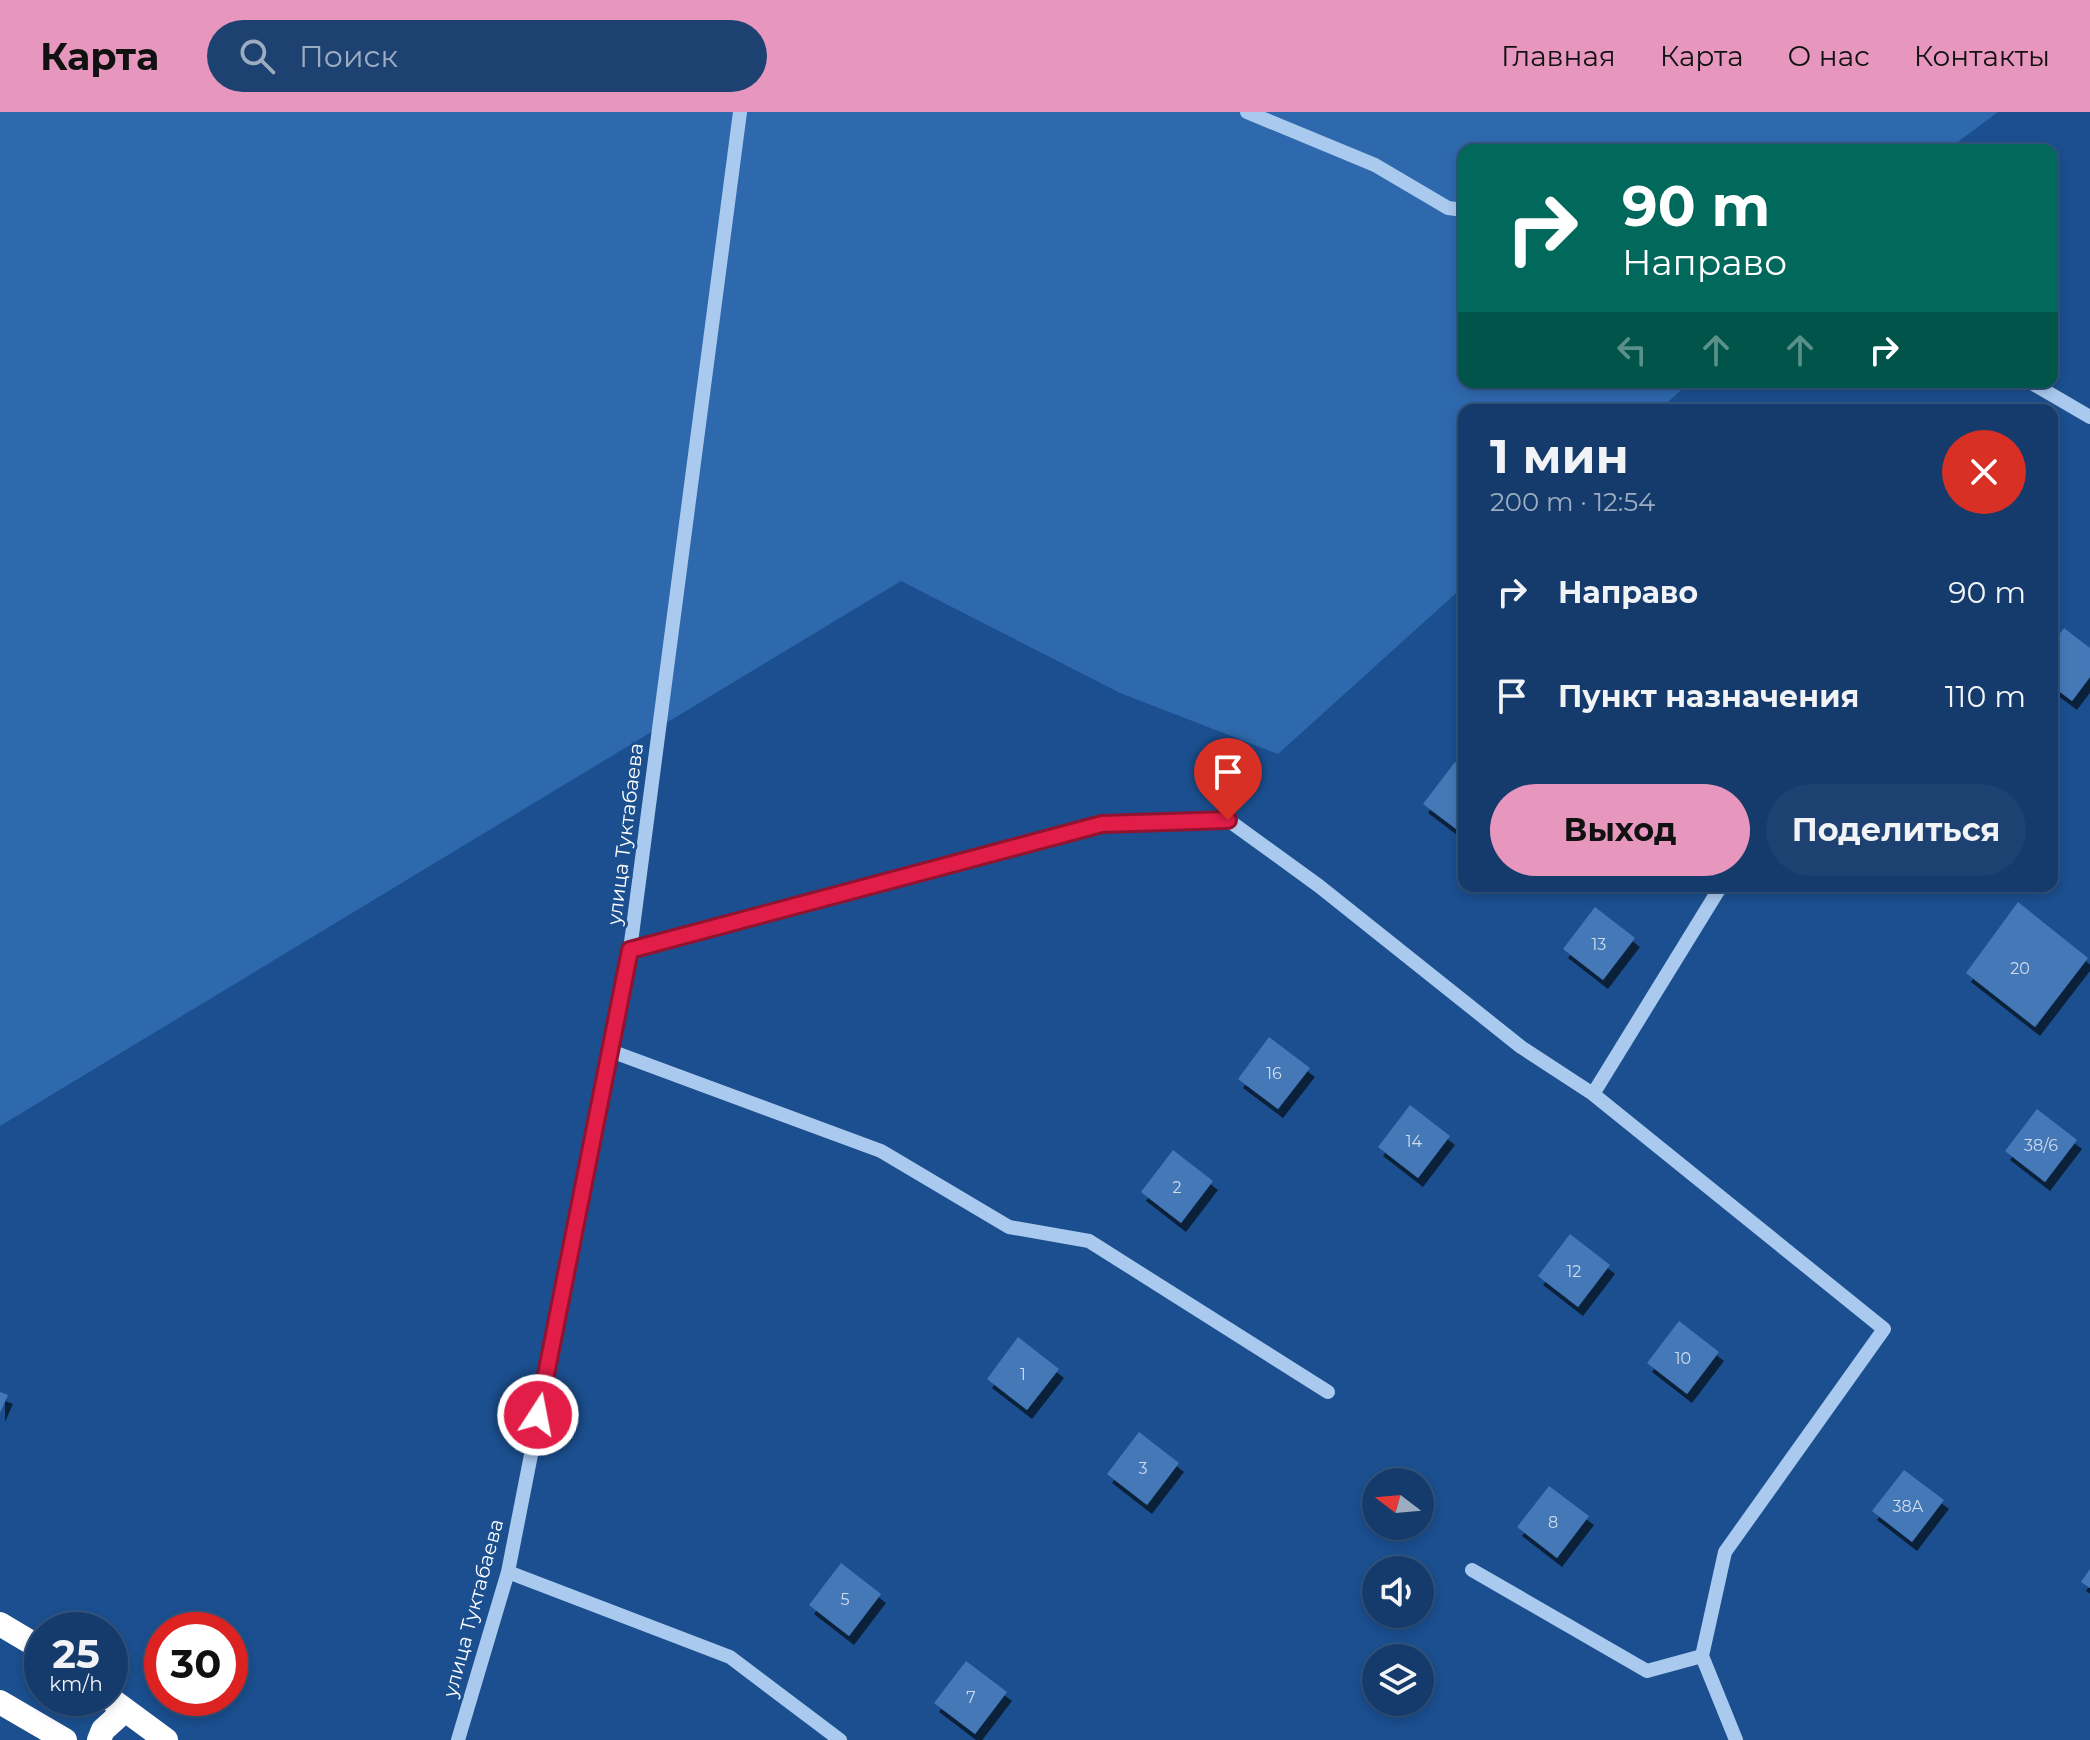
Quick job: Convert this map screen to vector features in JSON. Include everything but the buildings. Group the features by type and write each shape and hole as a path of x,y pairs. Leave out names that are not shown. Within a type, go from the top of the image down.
{"highway":[{"path":"0,1624 24,1638"},
{"path":"0,1702 65,1740"},
{"path":"128,1712 166,1740"},
{"path":"99,1740 111,1716"}],"street":[{"name":"улица Туктабаева","path":"458,1740 508,1572 630,950 740,112"},
{"path":"1247,112 1375,165 1448,208 1458,209"},
{"path":"2040,388 2090,417"},
{"path":"630,950 1102,824 1228,820 1319,886 1521,1047 1593,1094 1884,1329 1725,1552 1702,1656 1736,1740"},
{"path":"1593,1094 1717,892"},
{"path":"608,1050 881,1151 1009,1227 1089,1241 1328,1392"},
{"path":"1472,1570 1647,1671 1702,1656"},
{"path":"508,1572 730,1657 840,1740"}],"shaded area":[{"path":"0,112 1998,112 1955,144 1458,144 1458,388 1683,388 1666,404 1458,404 1458,591 1278,754 1120,693 901,581 0,1126"}],"route":[{"path":"538,1415 630,950 1102,824 1228,820"}]}
